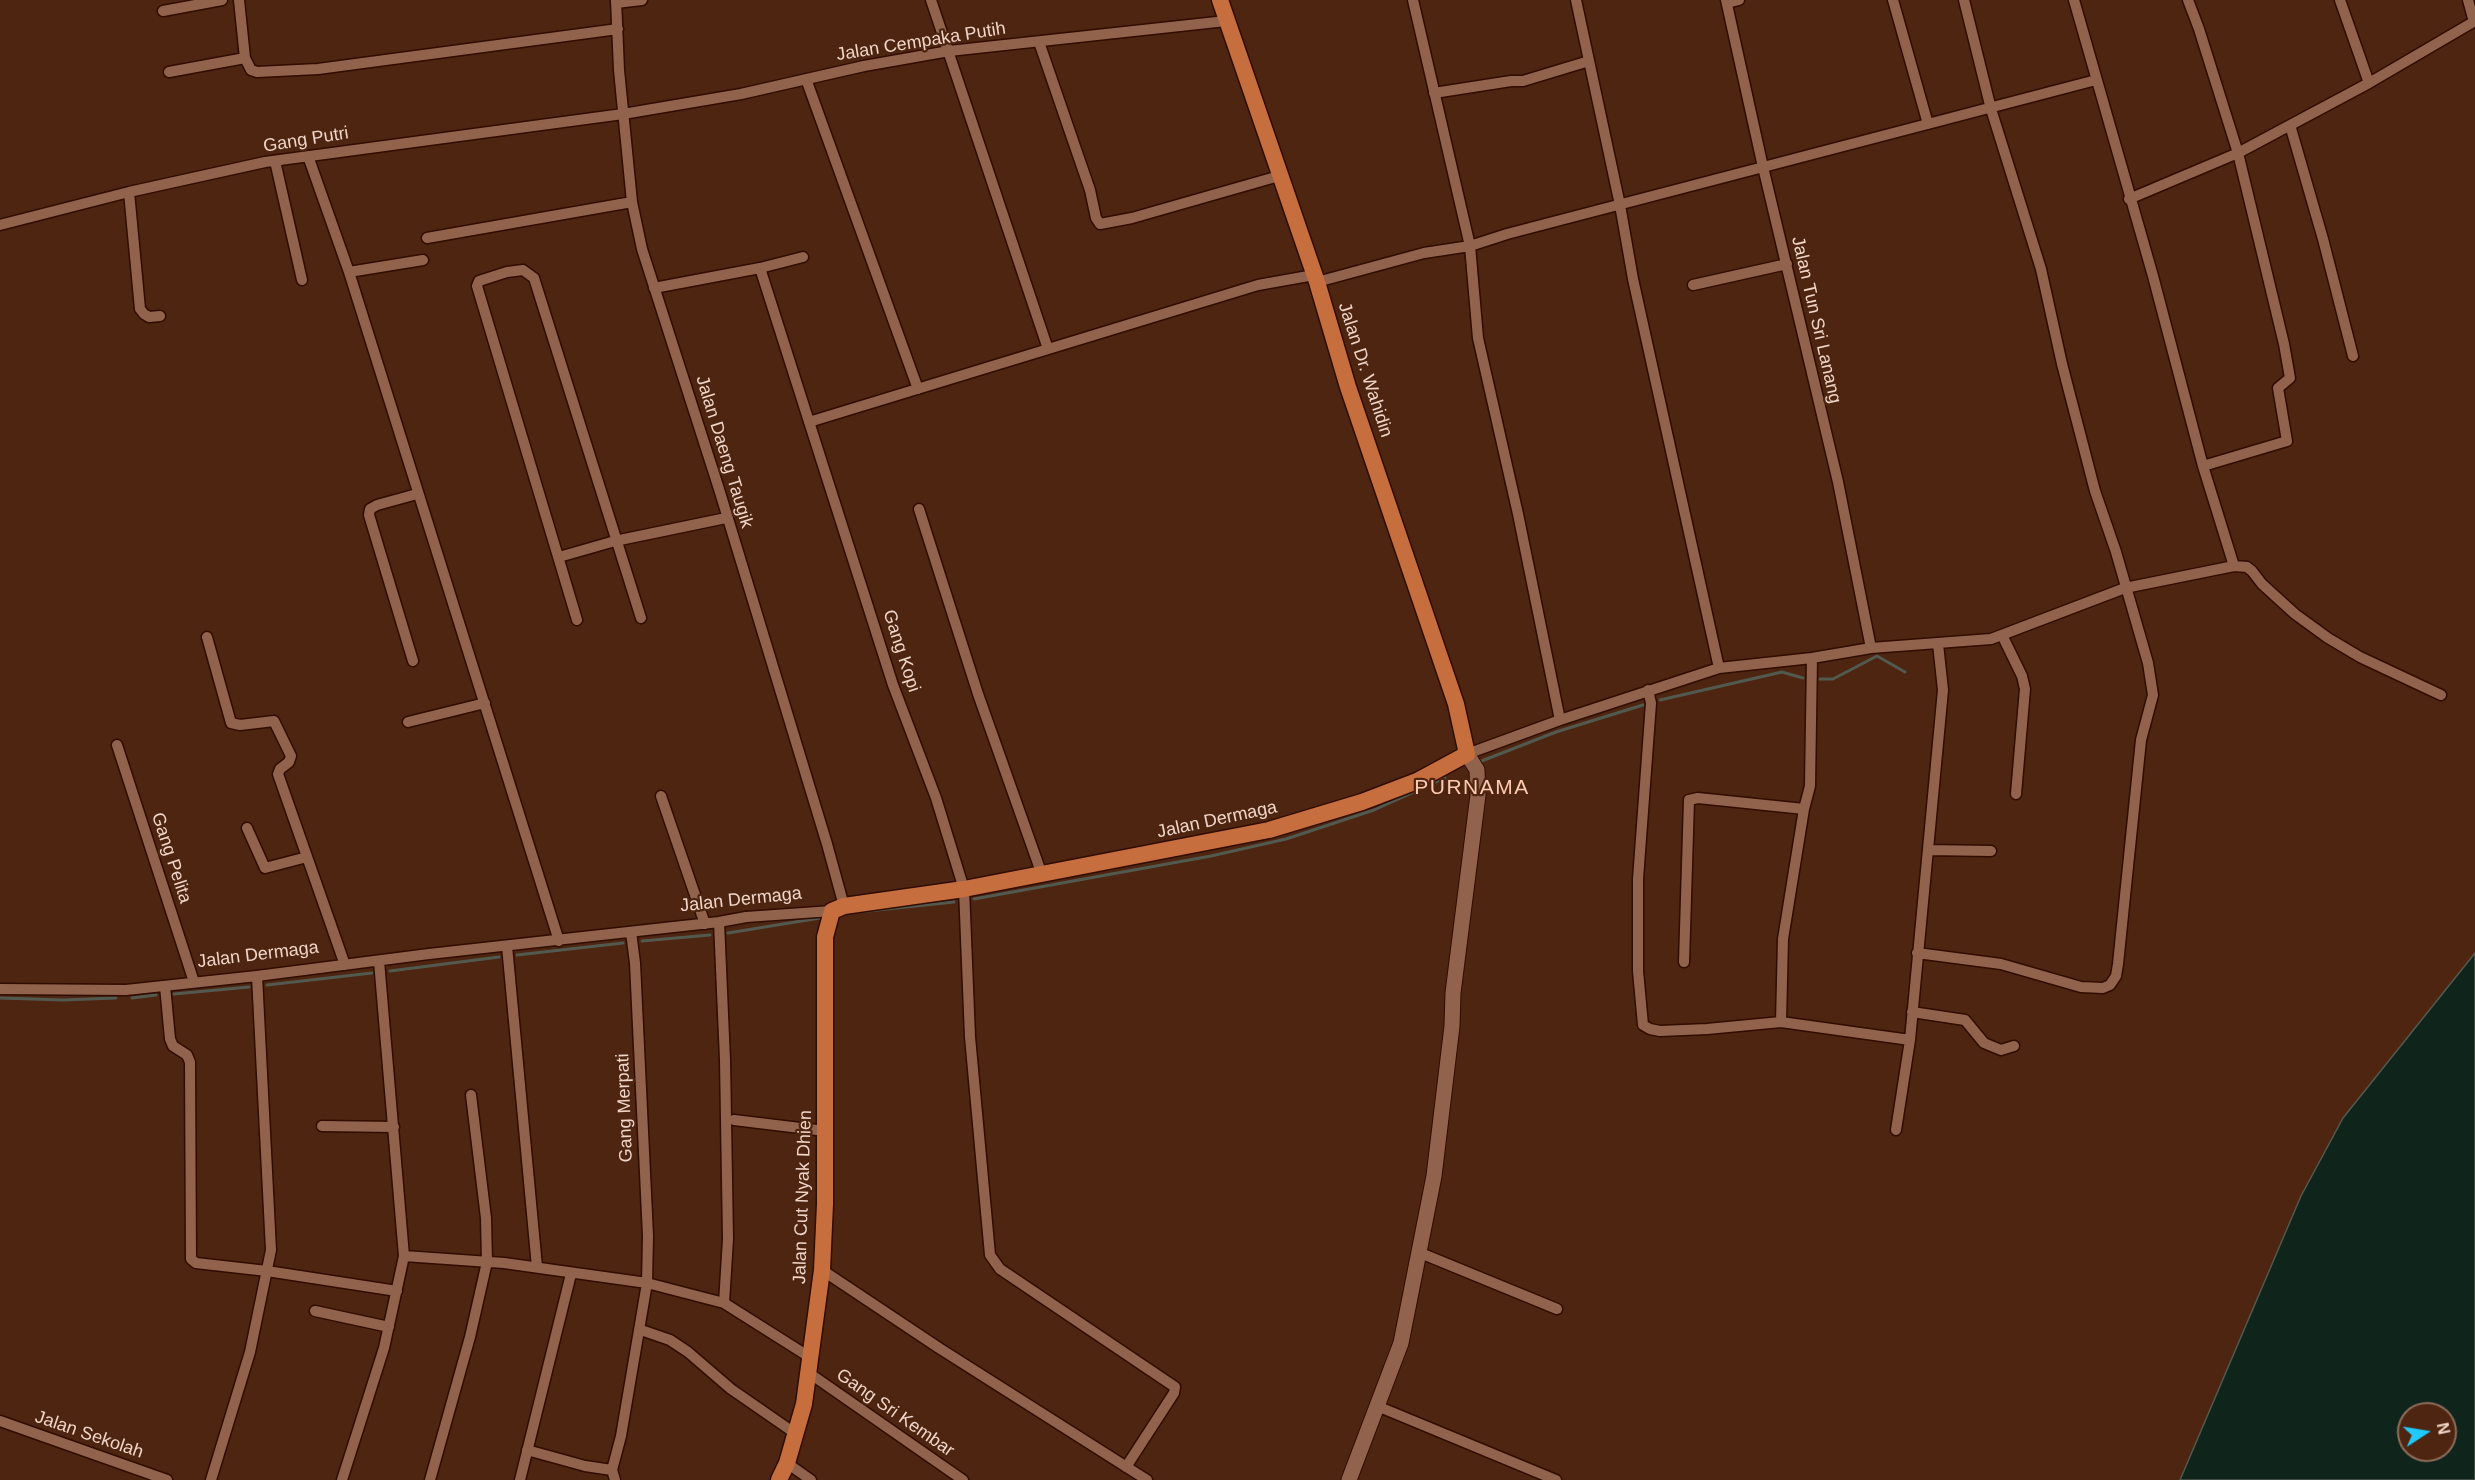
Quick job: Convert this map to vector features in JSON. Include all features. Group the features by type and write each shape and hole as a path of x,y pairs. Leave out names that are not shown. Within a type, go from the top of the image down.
{"main road":[{"name":"Jalan Dr. Wahidin","path":"1220,0 1456,704 1467,754"},
{"name":"Jalan Dermaga","path":"838,909 964,889 1041,872 1203,844 1304,821 1417,781 1467,754"},
{"name":"Jalan Cut Nyak Dhien","path":"779,1480 796,1434 810,1366 822,1270 825,937 838,909"}],"street":[{"path":"163,10 222,0"},
{"path":"239,0 244,58 251,70 257,72 318,69 618,29"},
{"path":"616,2 642,0"},
{"path":"931,0 1048,349"},
{"path":"1413,0 1470,246 1478,338 1518,514 1560,720"},
{"path":"1576,0 1620,205 1633,279 1719,668"},
{"path":"1726,1 1739,0"},
{"path":"1893,0 1928,124"},
{"path":"1917,953 2001,964 2080,987 2103,988 2114,981 2118,964 2139,752 2153,695 2148,663 2112,539 2095,491 2041,268 1990,109 1964,0"},
{"path":"2074,0 2129,199 2153,276 2202,466 2234,566"},
{"path":"2188,0 2203,40 2238,153 2284,344 2289,378 2278,388 2288,439 2286,443 2202,466"},
{"path":"2340,0 2369,82"},
{"path":"2129,199 2238,153 2474,22 2468,0"},
{"name":"Jalan Tun Sri Lanang","path":"1726,1 1838,482 1871,648"},
{"name":"Jalan Daeng Taugik","path":"616,2 623,114 632,202 654,288 710,458 726,518 827,844 838,909"},
{"name":"Jalan Cempaka Putih","path":"623,114 741,94 864,66 949,51 1226,21"},
{"path":"1039,42 1090,190 1096,218 1100,224 1132,218 1279,176"},
{"path":"169,72 244,58"},
{"path":"1434,93 1523,81 1589,61"},
{"path":"806,79 918,389"},
{"path":"809,422 1258,285 1315,278 1470,246 1507,234 2096,80"},
{"name":"Gang Putri","path":"0,225 129,192 275,160 623,114"},
{"path":"2290,125 2323,239 2353,356"},
{"path":"308,156 348,272 559,941"},
{"path":"275,160 302,280"},
{"path":"129,192 140,309 149,316 160,316"},
{"path":"428,238 632,202"},
{"path":"654,288 760,268 803,257"},
{"path":"348,272 423,260"},
{"path":"1693,285 1787,264"},
{"name":"Gang Kopi","path":"760,268 893,685 946,826 964,889 970,1037 990,1255 993,1262 1005,1273 1175,1387 1174,1393 1126,1467"},
{"path":"577,620 477,286 479,281 507,272 523,270 534,278 641,618"},
{"path":"413,661 369,515 370,509 377,505 417,494"},
{"path":"919,509 978,694 1041,872"},
{"path":"559,557 615,541 726,518"},
{"path":"1349,1480 1401,1343 1434,1176 1452,1026 1453,993 1478,795 1477,770 1467,754 1560,720 1719,668 1812,658 1871,648 1978,641 2002,635 2125,588 2234,566 2247,567 2286,607 2328,638 2360,657 2441,695"},
{"path":"2002,635 2022,676 2025,689 2016,794"},
{"path":"207,637 231,723 240,725 272,720 276,723 291,756 289,762 280,769 279,774 345,965"},
{"path":"1896,1130 1910,1040 1943,690 1938,644"},
{"path":"1781,1022 1784,939 1804,809 1810,786 1812,658"},
{"path":"1648,690 1651,703 1638,879 1638,971 1643,1025 1660,1031 1781,1022 1910,1040"},
{"path":"408,722 485,703"},
{"name":"Gang Pelita","path":"117,745 194,982"},
{"path":"661,796 705,924"},
{"path":"1684,962 1689,800 1698,798 1804,809"},
{"path":"247,828 264,868 307,857"},
{"path":"1928,850 1991,851"},
{"name":"Jalan Dermaga","path":"0,989 126,990 705,924 746,917 838,909"},
{"path":"719,922 725,1069 727,1203 724,1303"},
{"name":"Gang Merpati","path":"613,1475 641,1330 647,1283 648,1236 635,963 631,932"},
{"path":"507,946 537,1267"},
{"path":"342,1480 388,1328 404,1256 379,961"},
{"path":"211,1480 250,1352 271,1250 257,976"},
{"path":"165,986 170,1039 173,1046 187,1055 189,1062 191,1259 196,1263 267,1271 397,1291"},
{"path":"1912,1012 1965,1020 1984,1042 2001,1050 2014,1046"},
{"path":"430,1480 470,1337 487,1262 486,1218 471,1095"},
{"path":"734,1120 825,1131"},
{"path":"322,1126 394,1126"},
{"path":"1418,1252 1557,1309"},
{"name":"Gang Sri Kembar","path":"404,1256 537,1267 571,1274 647,1283 724,1303 963,1480"},
{"path":"822,1270 939,1348 1147,1480"},
{"path":"520,1480 571,1274"},
{"path":"315,1311 388,1328"},
{"path":"641,1330 670,1340 688,1352 731,1389 796,1434"},
{"path":"1377,1406 1556,1480"},
{"name":"Jalan Sekolah","path":"0,1421 167,1480"},
{"path":"527,1450 613,1475"},
{"path":"787,1463 811,1480"}],"shaded area":[{"path":"2475,953 2475,1480 2180,1480 2301,1196 2343,1118"}],"waterway":[{"path":"1820,679 1833,679 1877,656 1905,672"},
{"path":"1660,700 1782,672 1803,678"},
{"path":"1479,762 1556,732 1643,705"},
{"path":"974,899 1211,856 1286,839 1374,810 1445,778"},
{"path":"858,912 954,902"},
{"path":"728,933 820,918"},
{"path":"642,941 710,935"},
{"path":"517,955 623,943"},
{"path":"390,971 499,957"},
{"path":"267,985 372,973"},
{"path":"174,994 249,987"},
{"path":"132,998 156,995"},
{"path":"0,998 63,1000 116,998"}],"district":[{"name":"PURNAMA","path":"1472,788"}]}
